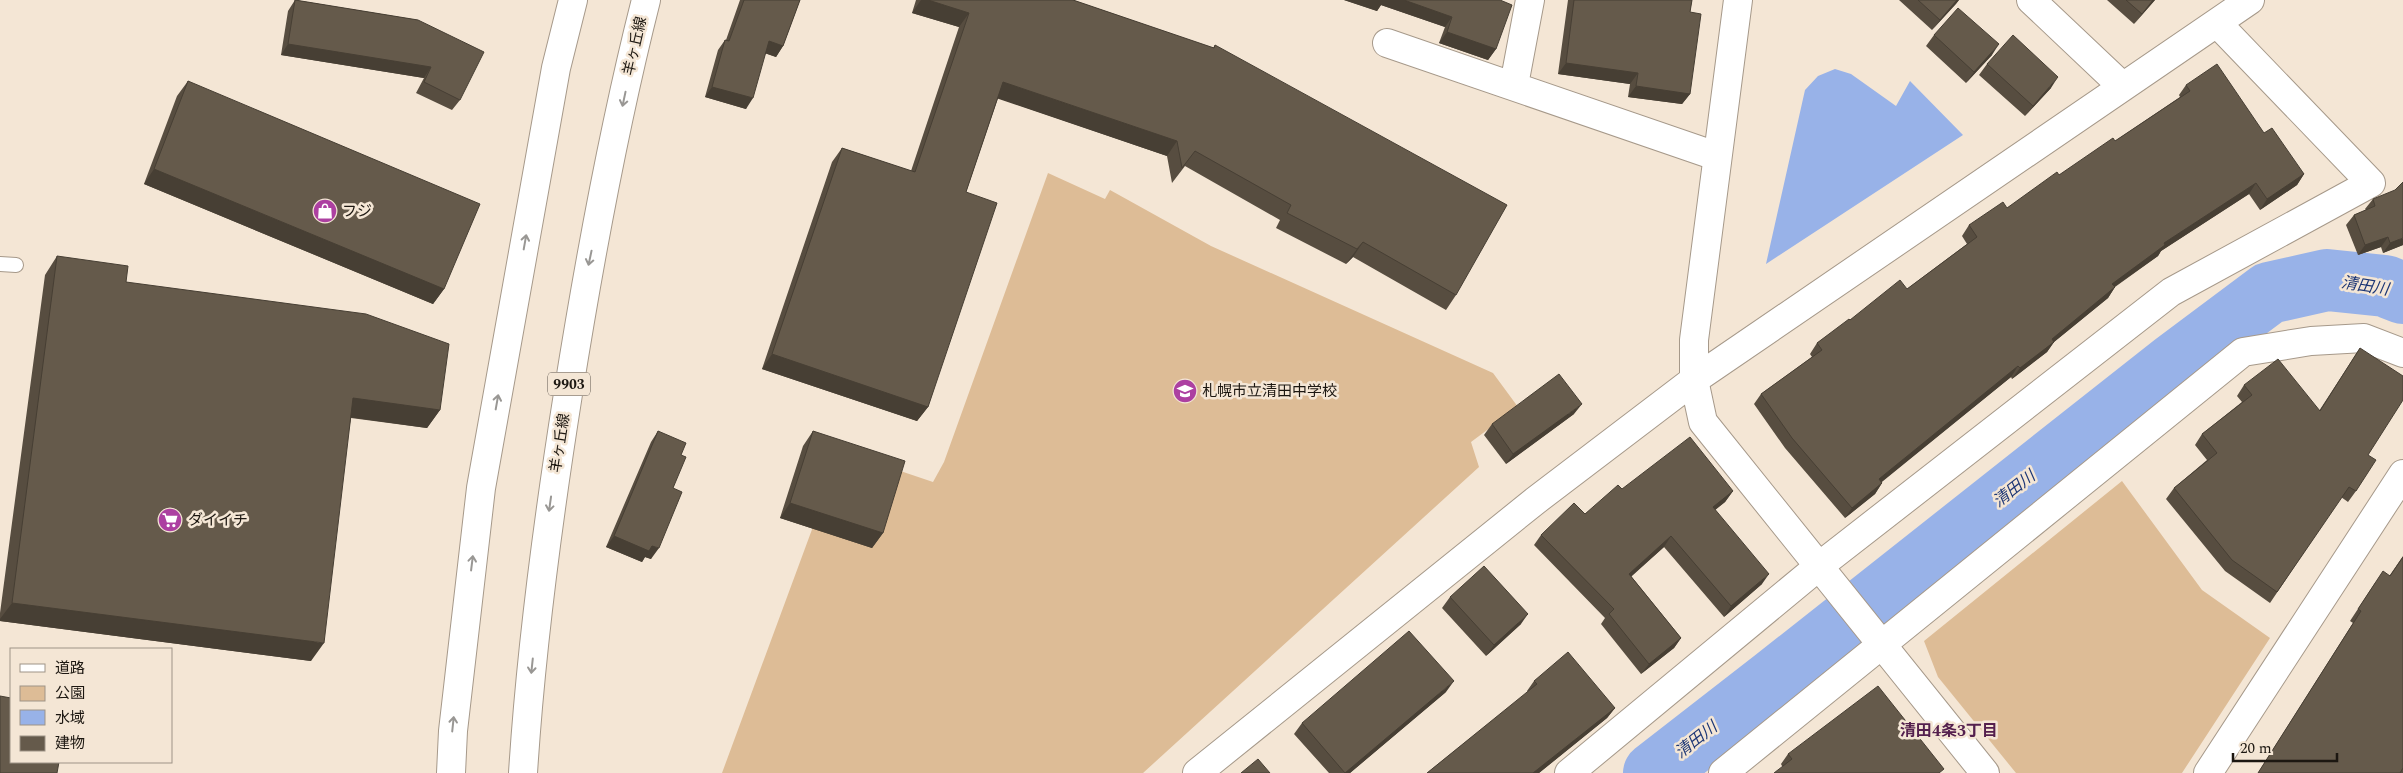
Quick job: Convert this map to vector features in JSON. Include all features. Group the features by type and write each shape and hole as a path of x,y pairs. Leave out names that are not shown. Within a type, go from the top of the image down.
{"street":[{"path":"451,773 453,730 481,488 556,68 573,0"},
{"name":"羊ヶ丘線","path":"524,773 528,700 550,507 584,292 646,0"},
{"path":"1514,85 1530,0"},
{"path":"1738,0 1716,156 1694,340 1694,380 1703,422 1985,773"},
{"path":"2031,0 2123,86"},
{"path":"1197,773 1534,501 1694,380 2250,0"},
{"path":"1569,773 1827,577 2171,292 2371,183 2217,23"},
{"path":"1387,43 1514,85 1716,156"},
{"path":"1723,773 1876,638 2243,352 2311,341 2364,338 2403,354"},
{"path":"2208,773 2403,474"}],"lane":[{"path":"0,264 16,265"}],"green space":[{"path":"1048,173 1105,199 1110,190 1211,246 1493,373 1518,407 1471,442 1479,467 1143,773 722,773 841,451 933,482 944,462"},
{"path":"2122,481 2202,590 2270,638 2182,773 2016,773 1938,677 1924,641"}],"water":[{"path":"1835,69 1851,74 1896,106 1910,81 1963,135 1766,264 1805,90 1818,76"}],"building":[{"path":"295,0 418,20 484,52 460,100 424,82 431,67 288,44"},
{"path":"744,0 800,0 783,46 769,41 753,98 712,87 725,40 729,41"},
{"path":"928,0 1073,0 1214,48 1215,45 1507,205 1456,295 1363,242 1357,249 1287,213 1291,205 1195,151 1182,168 1177,141 1003,82 966,192 997,203 928,407 772,354 842,148 915,172 969,13"},
{"path":"1404,0 1500,0 1512,5 1496,49 1447,32 1452,17"},
{"path":"1574,0 1692,0 1690,12 1701,14 1690,94 1636,86 1638,73 1566,63"},
{"path":"1918,0 1957,0 1940,20"},
{"path":"2126,0 2153,0 2142,14"},
{"path":"1958,8 1999,44 1974,72 1934,35"},
{"path":"2013,35 2058,77 2033,106 1987,64"},
{"path":"2217,64 2264,133 2272,128 2304,174 2267,199 2256,183 2164,243 2165,245 2112,284 2115,287 2052,339 2054,342 2020,368 2018,366 1879,479 1882,483 1852,508 1792,438 1761,394 1822,350 1817,343 1850,320 1900,280 1907,289 1977,237 1969,225 2003,202 2007,208 2057,172 2059,175 2113,138 2115,141 2190,91 2186,85"},
{"path":"188,81 480,204 444,289 154,169"},
{"path":"2403,182 2403,238 2390,243 2388,237 2365,245 2354,215 2375,206 2373,199 2395,190"},
{"name":"ダイイチ","path":"57,256 128,266 126,282 366,314 449,344 440,410 353,398 324,643 12,603"},
{"path":"2360,348 2403,376 2403,400 2368,455 2376,460 2356,491 2349,487 2277,592 2232,560 2174,488 2217,453 2202,434 2252,395 2244,385 2278,359 2320,411"},
{"path":"1559,374 1582,404 1513,454 1492,424"},
{"path":"658,431 686,443 681,455 686,457 673,488 682,492 659,548 652,546 649,551 614,536"},
{"path":"813,431 905,461 883,533 790,503"},
{"path":"1690,437 1733,491 1713,507 1769,574 1731,606 1671,536 1629,574 1681,638 1649,664 1609,614 1614,609 1541,535 1574,503 1585,514 1618,485 1622,489"},
{"path":"2403,557 2403,768 2400,773 2258,773 2361,611 2358,609 2383,571 2390,576"},
{"path":"1484,566 1528,614 1494,645 1450,597"},
{"path":"1409,631 1454,681 1345,773 1302,723"},
{"path":"1568,652 1615,708 1533,773 1427,773 1537,684 1534,681"},
{"path":"1878,686 1944,769 1939,773 1774,773 1792,759 1788,754"},
{"path":"0,696 10,698 10,763 59,763 57,773 0,773"},
{"path":"1258,759 1270,773 1241,773"}],"waterway":[{"name":"清田川","path":"1654,773 2174,364 2269,293 2327,280 2385,286 2403,293"}],"place":[{"name":"フジ","path":"325,211"},
{"name":"札幌市立清田中学校","path":"1185,391"},
{"name":"ダイイチ","path":"170,520"}],"district":[{"name":"清田4条3丁目","path":"1949,731"}]}
